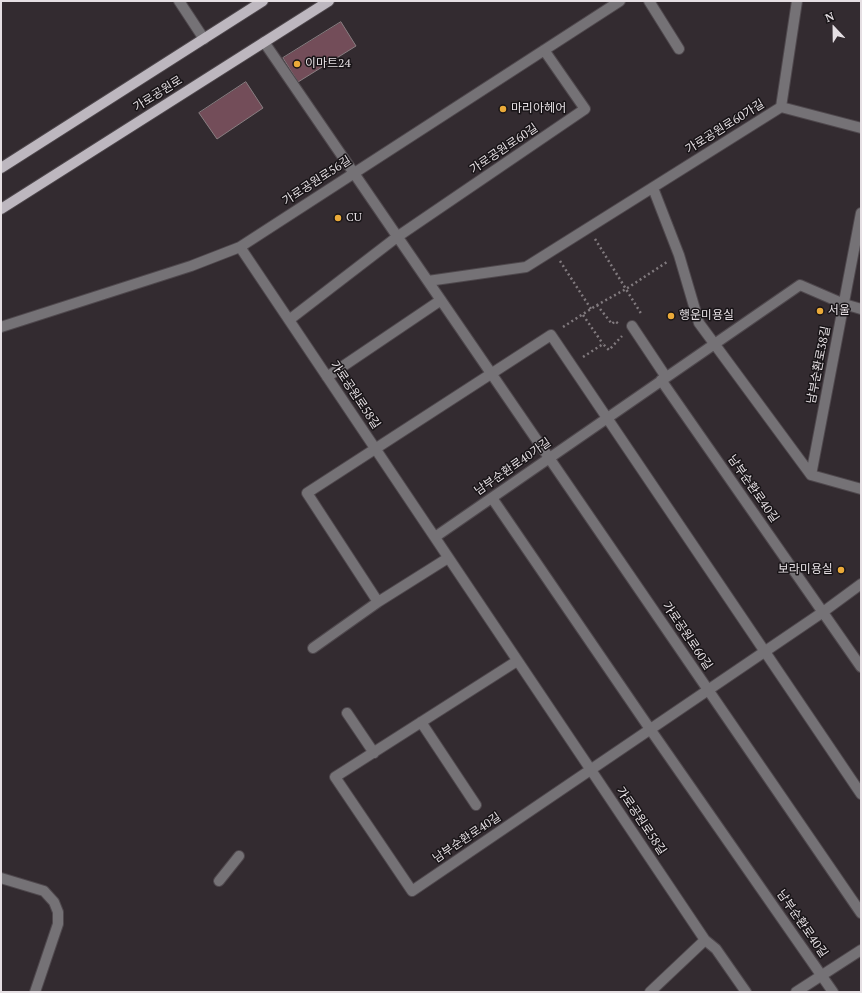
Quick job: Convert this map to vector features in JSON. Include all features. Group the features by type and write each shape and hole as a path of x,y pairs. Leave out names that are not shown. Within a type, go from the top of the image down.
{"main road":[{"name":"가로공원로","path":"1,168 264,1"},
{"name":"가로공원로","path":"1,209 329,1"}],"street":[{"path":"179,1 204,39"},
{"name":"가로공원로56길","path":"1,327 191,266 240,247 620,1"},
{"path":"649,1 679,49"},
{"name":"가로공원로60가길","path":"428,281 526,267 589,229 781,106 797,1"},
{"name":"가로공원로60길","path":"264,42 861,913"},
{"name":"가로공원로60길","path":"289,320 397,237 585,109 544,50"},
{"path":"781,106 861,128"},
{"path":"653,188 679,255 699,323 812,475 861,488"},
{"name":"남부순환로38길","path":"812,475 861,213"},
{"name":"가로공원로58길","path":"240,247 705,940 716,949 746,992"},
{"name":"남부순환로40가길","path":"435,537 800,285 844,304 861,309"},
{"path":"327,377 441,300"},
{"path":"629,329 664,379"},
{"path":"378,602 307,493 551,335 861,794"},
{"name":"남부순환로40길","path":"664,379 861,667"},
{"name":"남부순환로40길","path":"492,498 833,992"},
{"path":"313,648 378,602 448,558"},
{"name":"남부순환로40길","path":"374,753 335,777 412,891 765,652 861,584"},
{"path":"347,713 374,753 517,661"},
{"path":"421,722 476,805"},
{"path":"219,881 239,856"},
{"path":"1,878 44,891 54,902 58,912 58,924 35,992"},
{"path":"650,992 705,940"},
{"path":"796,992 861,950"}],"path":[{"path":"583,314 608,350 642,316 589,229"},
{"path":"553,251 591,309"},
{"path":"551,335 679,255"},
{"path":"597,305 612,324 615,321 629,329"},
{"path":"570,364 603,344"}],"building":[{"path":"341,22 356,46 298,82 283,58"},
{"path":"246,82 263,108 217,139 199,113"}],"place":[{"name":"이마트24","path":"297,64"},
{"name":"마리아헤어","path":"503,109"},
{"name":"CU","path":"338,218"},
{"name":"서울","path":"820,311"},
{"name":"행운미용실","path":"671,316"},
{"name":"보라미용실","path":"841,570"}]}
